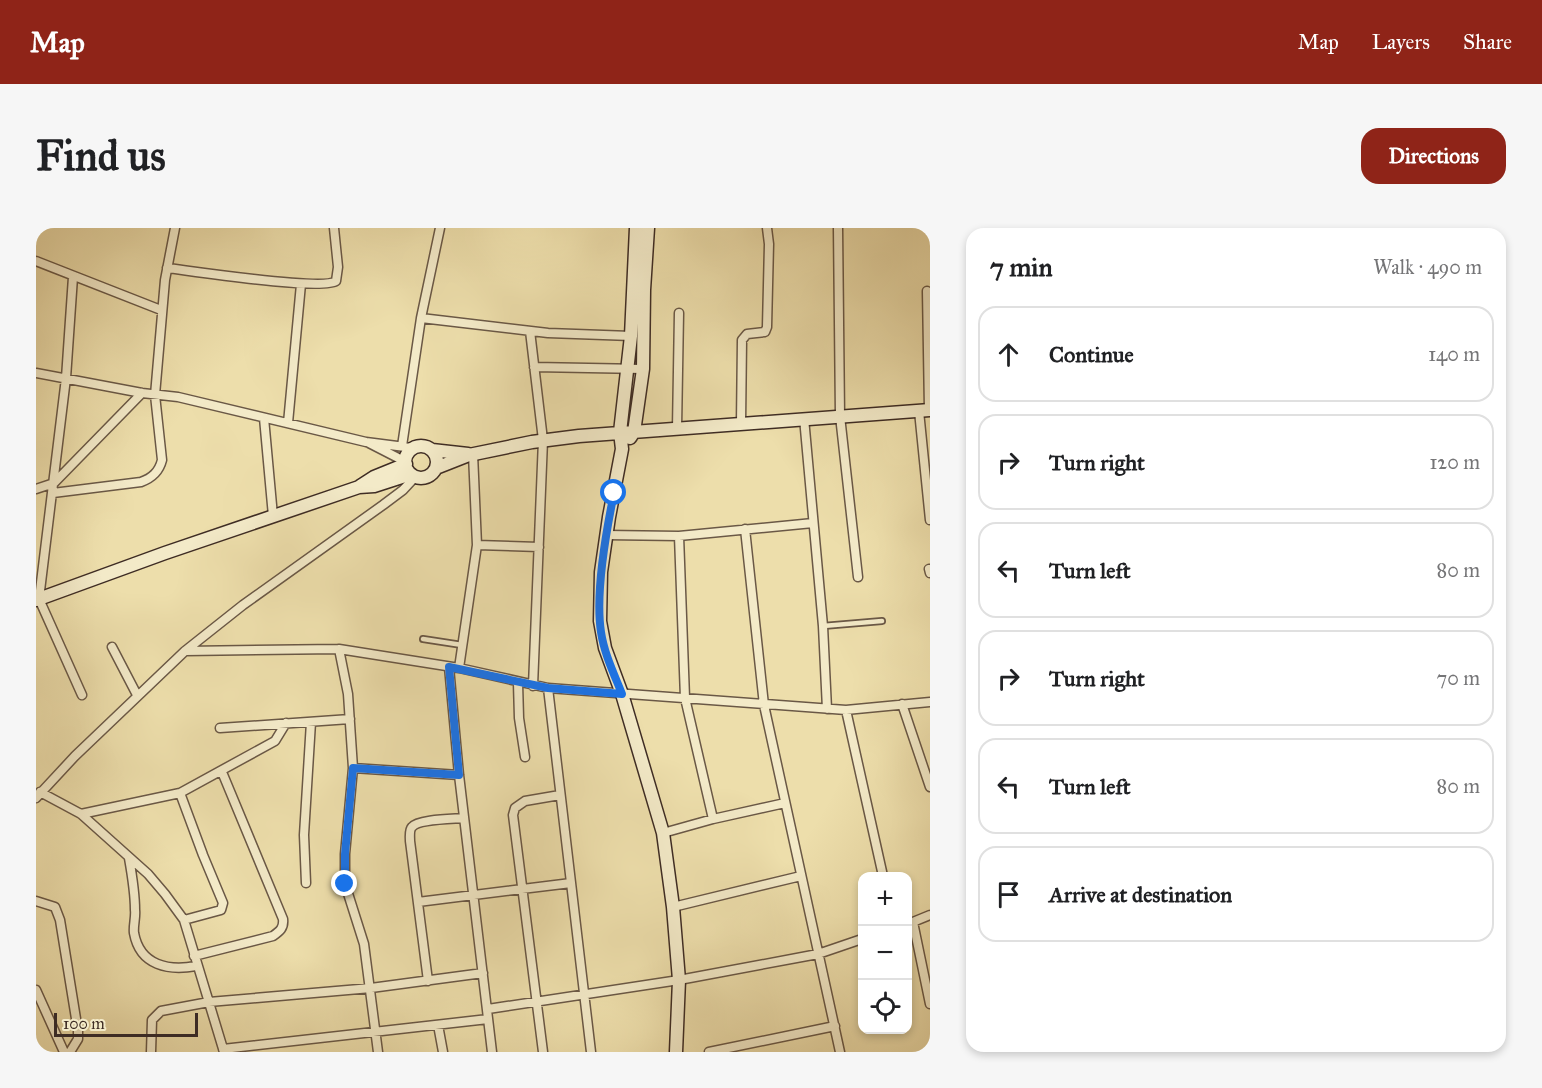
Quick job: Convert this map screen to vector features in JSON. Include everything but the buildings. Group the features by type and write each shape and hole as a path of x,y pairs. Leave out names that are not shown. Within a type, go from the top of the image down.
{"street":[{"path":"53,493 141,482 156,473 162,460 155,395 161,310 175,228"},
{"path":"167,268 301,284 332,284 336,281 338,267 334,228"},
{"path":"440,228 422,318 407,447 410,469 403,490 243,605 185,651 137,695 38,795 81,814 165,894 184,920 196,966 224,1051 488,1019"},
{"path":"636,228 632,336 621,432 622,449 601,572 601,633 622,694 663,833 673,907 679,980 676,1052"},
{"path":"622,449 634,432 643,369 644,290 648,228"},
{"path":"741,423 742,340 747,334 765,332 767,327 769,244 767,228"},
{"path":"838,228 840,416 858,577"},
{"path":"36,261 161,310"},
{"path":"74,277 66,378 53,493 37,600 82,695"},
{"path":"288,423 301,284"},
{"path":"927,291 926,410 930,520"},
{"path":"677,428 679,313"},
{"path":"422,318 530,332 632,336"},
{"path":"530,332 543,440 533,686"},
{"path":"534,367 643,369"},
{"path":"36,373 142,393 178,397 366,442 407,447 423,446 432,450 471,454"},
{"path":"36,489 54,483 142,393"},
{"path":"366,442 410,469 429,476 436,468 471,454 543,440 621,432 926,410"},
{"path":"264,418 273,516"},
{"path":"804,418 823,626 827,709"},
{"path":"432,450 436,457 436,468"},
{"path":"459,668 477,545 471,454"},
{"path":"37,600 273,516 359,487 374,486 410,469"},
{"path":"606,535 679,536 813,523"},
{"path":"745,529 764,705 840,1052"},
{"path":"36,537 47,536"},
{"path":"679,536 685,698 713,819"},
{"path":"477,545 539,547"},
{"path":"112,647 137,695"},
{"path":"185,651 339,649 459,668 548,688 846,711 930,702"},
{"path":"339,649 348,694 353,768 345,854 345,884 364,944 378,1052"},
{"path":"449,667 459,775 492,1052"},
{"path":"518,682 519,718 525,757"},
{"path":"548,688 591,1052"},
{"path":"902,704 930,787"},
{"path":"846,711 882,872"},
{"path":"220,728 350,719"},
{"path":"306,883 304,835 311,722"},
{"path":"81,814 180,793 275,741 286,723"},
{"path":"353,768 459,775"},
{"path":"194,956 273,936 283,925 222,771"},
{"path":"180,793 223,903 221,910 184,920"},
{"path":"543,1052 513,819 514,808 525,801 560,795"},
{"path":"663,833 785,803"},
{"path":"428,981 410,841 411,827 422,822 464,818"},
{"path":"129,858 136,912 134,932 138,946 147,958 161,966 179,969 196,966"},
{"path":"673,907 801,876"},
{"path":"418,902 571,883"},
{"path":"36,901 55,907 60,920 78,1031 78,1039 70,1052"},
{"path":"912,922 930,915"},
{"path":"911,926 930,1004"},
{"path":"488,1009 679,980 818,954 858,940"},
{"path":"152,1052 153,1017 161,1011 209,1002 371,988 483,974"},
{"path":"36,990 64,1052"},
{"path":"438,1025 443,1052"},
{"path":"709,1052 835,1026"}],"lane":[{"path":"823,626 882,621"},
{"path":"423,639 462,645"}],"route":[{"path":"345,884 345,854 353,768 459,775 449,667 548,688 622,694 605,648 600,621 601,572 614,493"}]}
